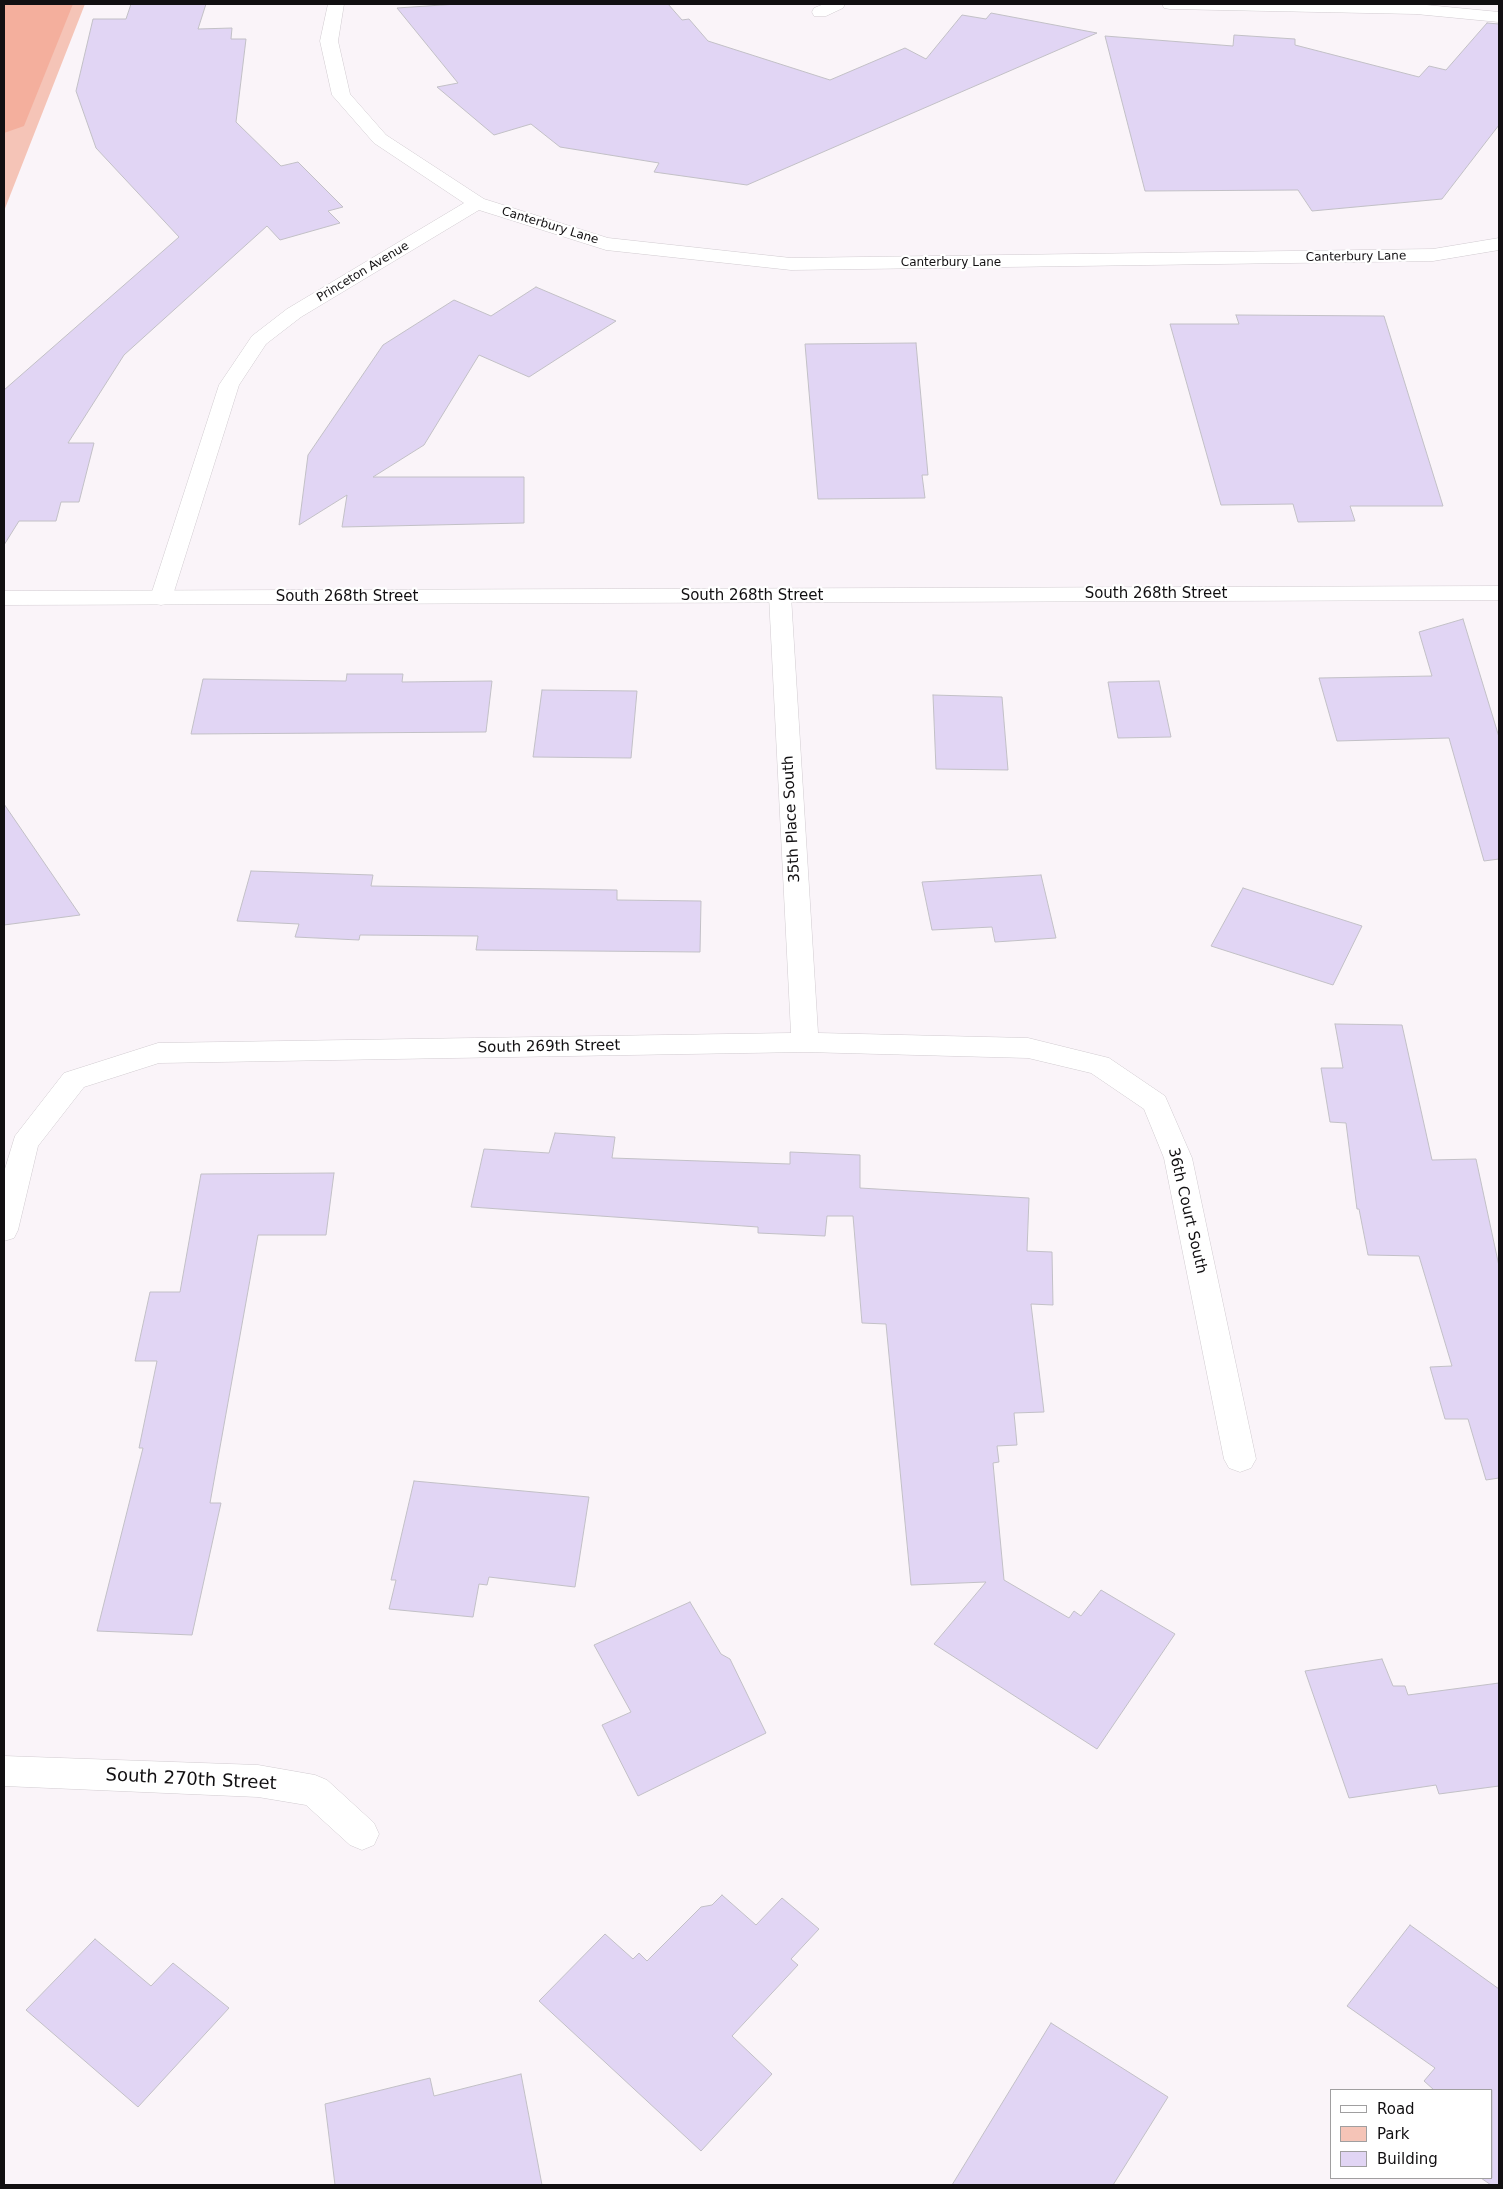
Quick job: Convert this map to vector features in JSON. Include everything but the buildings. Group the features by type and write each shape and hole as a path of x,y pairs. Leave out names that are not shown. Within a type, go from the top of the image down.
{"street":[{"path":"336,4 329,41 341,95 380,139 477,203"},
{"path":"820,12 837,4"},
{"path":"1170,4 1416,9 1499,17"},
{"name":"Canterbury Lane","path":"477,203 606,244 791,264 1433,255 1499,244"},
{"name":"Princeton Avenue","path":"161,598 229,384 259,340 294,313 477,203"},
{"name":"South 268th Street","path":"4,598 1499,593"},
{"name":"35th Place South","path":"780,596 805,1042"},
{"name":"South 269th Street","path":"4,1230 25,1143 74,1080 158,1053 805,1042 1028,1048"},
{"name":"36th Court South","path":"1028,1048 1099,1065 1155,1103 1178,1158 1240,1459"},
{"name":"South 270th Street","path":"4,1771 258,1781 315,1791 362,1834"}],"green space":[{"path":"4,4 85,4 4,211"}],"shaded area":[{"path":"4,4 73,4 24,126 4,133"}]}
